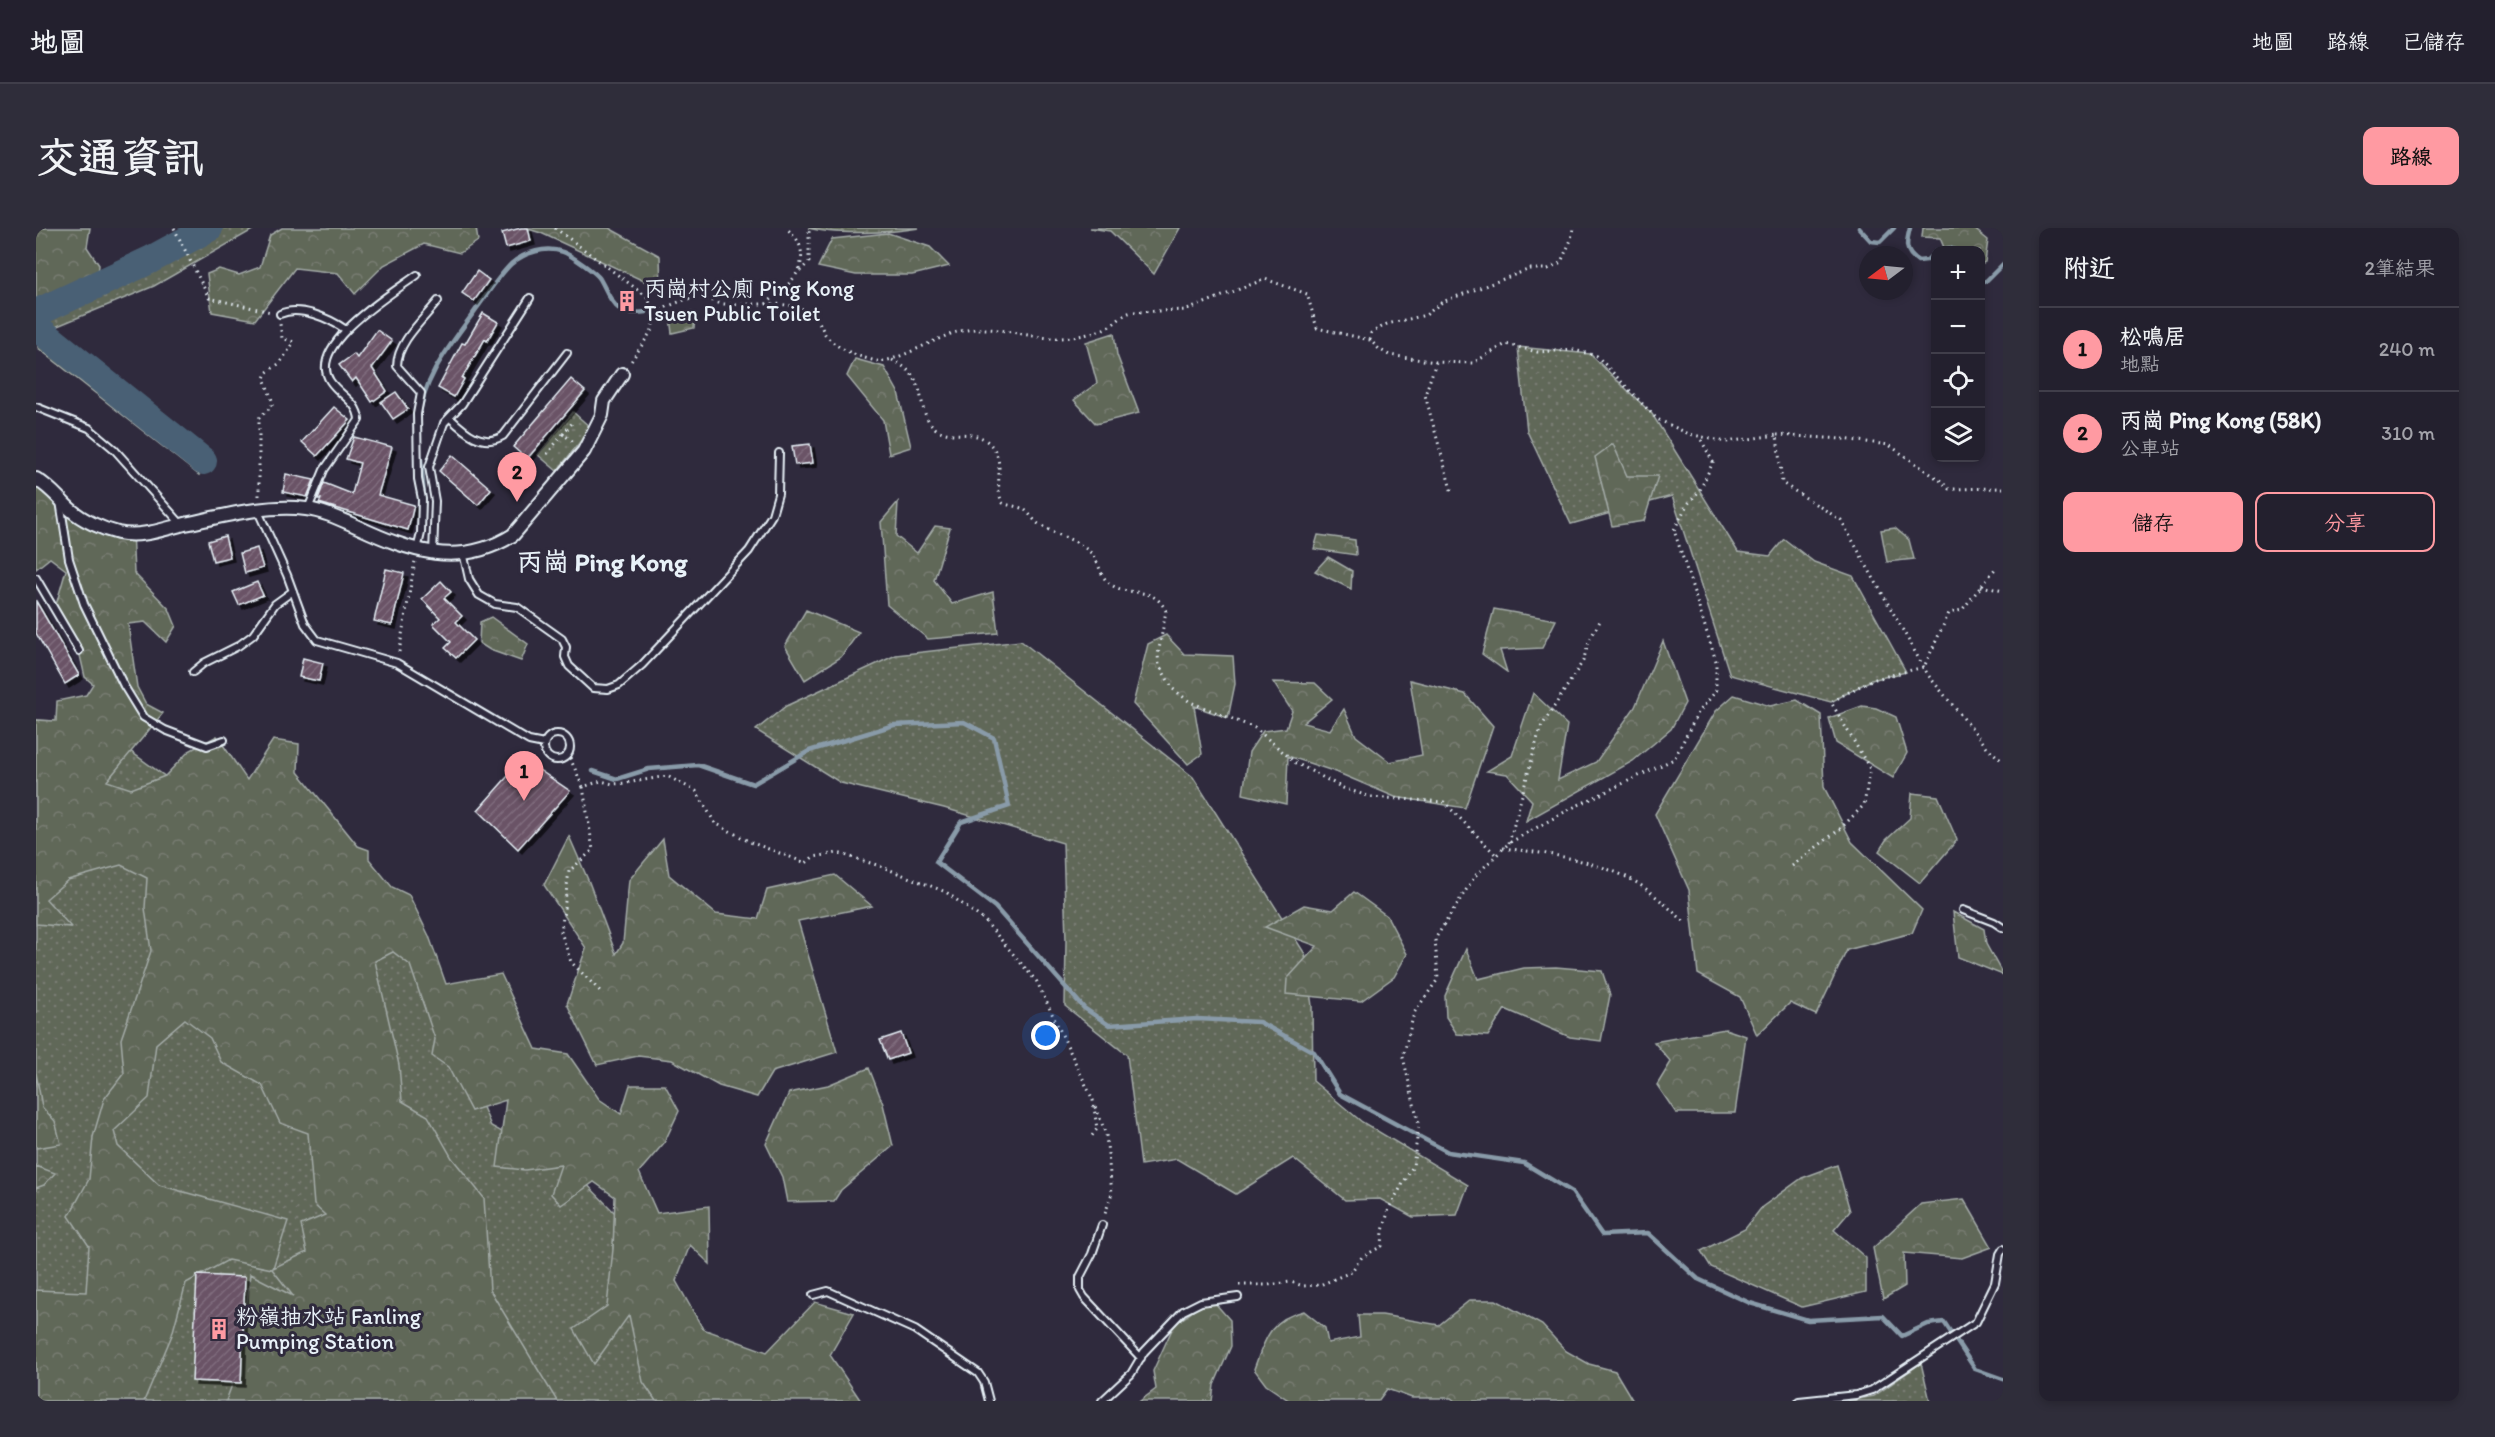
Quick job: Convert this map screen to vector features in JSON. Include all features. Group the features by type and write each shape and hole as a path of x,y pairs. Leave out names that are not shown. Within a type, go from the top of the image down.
{"street":[{"path":"36,479 79,516 116,532 136,534 258,511 308,509 417,551 433,554 463,552 499,543 513,535 584,451 602,415 604,401 622,374"}],"lane":[{"path":"308,509 324,470 358,420 358,412 354,404 328,380 324,366 329,351 346,330 417,275"},
{"path":"433,554 435,501 429,467 444,423 462,404 530,298"},
{"path":"417,551 421,533 422,499 418,479 417,414 421,393 397,366 397,358 408,338 438,301"},
{"path":"280,314 288,310 322,316 346,330"},
{"path":"450,418 473,437 487,441 503,436 567,353"},
{"path":"36,407 89,428 114,449 182,525"},
{"path":"463,552 469,579 479,595 495,604 517,607 561,639 566,647 565,657 569,666 593,688 608,689 619,685 642,665 749,551 772,515 778,494 779,453"},
{"path":"60,498 69,559 84,604 124,686 143,717 165,730 207,746 225,740"},
{"path":"258,511 306,624 317,640 397,663 529,741 544,744"},
{"path":"36,578 79,651"},
{"path":"193,672 204,663 238,646 253,635 275,604 293,591"},
{"path":"561,734 568,739 569,752 563,758 555,760 547,756 544,744 549,736 561,734"},
{"path":"1963,910 2003,928"},
{"path":"1102,1225 1092,1254 1080,1277 1080,1290 1141,1358"},
{"path":"1799,1401 1856,1395 1872,1390 1976,1322 1995,1283 2003,1249"},
{"path":"813,1295 828,1291 915,1330 978,1373 984,1382 989,1401"},
{"path":"1102,1401 1131,1374 1144,1352 1183,1311 1201,1302 1238,1298"}],"path":[{"path":"174,228 209,298 280,314 282,338 294,342 280,363 266,373 264,378 273,400 272,406 259,418 258,511"},
{"path":"555,228 645,296 655,312 652,330 622,374"},
{"path":"785,228 798,240 802,255 800,270 796,276"},
{"path":"766,305 808,262 809,228"},
{"path":"1370,340 1371,333 1387,324 1426,315 1442,302 1530,269 1548,269 1561,262 1571,240 1573,228"},
{"path":"655,312 692,298 722,303 776,304 811,312 827,337 849,351 878,361 892,360 923,344 973,329 1008,330 1051,338 1071,337 1112,325 1123,314 1188,310 1265,279 1307,294 1317,328 1370,340 1389,355 1436,362 1473,363 1506,344 1537,352 1574,350 1597,356 1657,419 1689,434 1726,442 1777,435 1843,439 1889,445 1950,489 2003,489"},
{"path":"892,360 907,367 912,373 918,383 925,410 936,428 946,433 968,433 980,436 991,446 1000,465 999,497 1003,503 1023,509 1041,526 1071,538 1098,562 1104,579 1111,585 1154,596 1163,604 1166,611 1158,655 1159,665 1173,689 1190,702 1255,728 1296,763 1343,788 1371,797 1444,802 1496,855"},
{"path":"1436,362 1425,395 1452,493"},
{"path":"548,454 573,422"},
{"path":"563,434 584,451"},
{"path":"1777,435 1782,483 1841,519 1924,667 1987,747 2003,762"},
{"path":"1238,1298 1238,1285 1291,1282 1311,1285 1336,1280 1352,1272 1362,1257 1382,1246 1389,1208 1413,1166 1419,1125 1403,1057 1414,1012 1438,979 1435,939 1475,876 1503,848 1570,809 1674,759 1698,713 1716,691 1716,661 1674,530 1687,506 1700,490 1713,462 1699,436"},
{"path":"397,663 417,551"},
{"path":"1924,667 1949,613 1962,610 1995,569"},
{"path":"1981,586 2003,591"},
{"path":"1509,843 1540,729 1583,661 1590,639 1600,621"},
{"path":"1792,866 1840,830 1864,805 1870,769 1831,702 1871,680 1924,667"},
{"path":"570,758 583,787 593,850 569,872 561,932 571,962 603,994"},
{"path":"583,787 601,781 614,784 667,776 696,791 715,823 750,842 806,863 813,857 838,853 880,866 946,892 985,921 1037,982 1093,1100 1106,1135 1112,1193 1102,1225"},
{"path":"1503,848 1563,855 1623,876 1656,898 1686,923"},
{"path":"1091,1137 1097,1129 1093,1100"}],"green space":[{"path":"36,228 90,228 87,247 99,265 98,274 36,303"},
{"path":"188,228 256,228 154,286 55,327 211,454 199,475 38,348 38,337 36,337 36,303"},
{"path":"282,228 476,228 478,241 460,253 424,244 384,265 355,294 338,273 295,268 255,320 212,312 207,274 219,269 239,275 260,267 270,235"},
{"path":"525,228 609,228 660,256 661,289 541,233"},
{"path":"808,228 919,228 833,232"},
{"path":"1090,228 1180,228 1154,274 1110,231"},
{"path":"1923,228 1973,228 1988,240 1985,262 1985,246 1943,246 1940,238 1922,237"},
{"path":"888,233 930,247 949,266 912,275 856,275 818,267 832,239"},
{"path":"691,311 695,314 694,328 672,333 670,317"},
{"path":"1114,333 1117,355 1139,413 1096,424 1074,400 1097,383 1086,342"},
{"path":"1518,347 1590,354 1652,414 1738,552 1770,556 1784,539 1814,562 1853,576 1906,672 1871,680 1831,702 1730,675 1672,496 1571,524 1527,431"},
{"path":"855,359 884,367 898,392 911,447 889,454 883,420 847,376"},
{"path":"573,412 591,428 557,471 538,455"},
{"path":"1613,444 1627,476 1658,476 1644,521 1612,526 1595,457"},
{"path":"36,483 66,503 70,518 94,519 132,530 134,573 169,609 176,626 166,642 145,622 128,624 137,687 146,704 163,713 107,781 131,789 165,776 189,751 217,736 247,780 273,740 299,744 298,772 358,846 369,850 369,859 392,887 409,895 429,936 446,984 501,974 536,1049 568,1054 599,1099 621,1114 630,1085 665,1085 679,1111 664,1143 639,1172 657,1213 709,1206 710,1264 690,1245 676,1281 703,1329 767,1352 815,1302 854,1313 830,1355 861,1401 656,1401 643,1382 629,1315 594,1364 574,1329 607,1306 613,1249 615,1197 594,1182 561,1205 551,1194 561,1165 525,1170 497,1167 506,1100 471,1111 448,1067 432,1056 435,1039 410,965 393,952 375,961 399,1065 402,1101 428,1116 452,1158 484,1198 490,1290 557,1401 226,1401 241,1360 250,1274 293,1296 272,1269 228,1260 186,1283 172,1335 144,1401 36,1401 36,1290 86,1292 89,1246 69,1216 89,1179 93,1137 104,1099 124,1073 121,1039 151,951 145,908 147,878 121,865 68,880 46,899 71,927 36,924 36,720 56,721 57,701 86,695 93,684 85,677 79,651 56,605 66,570 50,558 36,569","holes":["185,1019 210,1038 221,1062 262,1085 280,1123 308,1133 314,1205 325,1215 301,1225 307,1252 273,1268 288,1221 159,1185 118,1146 114,1131 149,1098 156,1044"]},
{"path":"898,502 896,536 917,553 935,526 950,528 934,580 952,604 993,592 998,633 928,639 887,605 881,522"},
{"path":"1895,528 1909,540 1914,559 1887,562 1881,530"},
{"path":"1318,535 1355,540 1356,555 1314,549"},
{"path":"1328,557 1352,571 1351,589 1315,571"},
{"path":"1494,609 1556,620 1542,648 1500,650 1507,672 1482,654"},
{"path":"806,610 859,632 841,657 805,680 785,646"},
{"path":"491,617 528,644 521,661 490,650 479,643 480,622"},
{"path":"1166,635 1184,654 1233,656 1235,684 1228,718 1194,706 1202,754 1188,764 1133,704 1148,644"},
{"path":"1021,641 1193,777 1305,954 1312,1006 1313,1081 1362,1122 1468,1185 1457,1215 1413,1217 1380,1199 1345,1200 1293,1158 1236,1194 1177,1159 1141,1165 1127,1055 1065,1006 1063,843 944,808 841,783 756,730 786,706 896,655"},
{"path":"1663,641 1685,703 1671,729 1633,761 1526,821 1532,801 1507,774 1487,771 1512,756 1533,693 1567,725 1558,780 1596,762 1635,707"},
{"path":"1410,680 1465,694 1493,726 1465,808 1395,797 1336,772 1288,756 1286,804 1243,794 1249,752 1263,731 1286,728 1292,711 1273,682 1315,683 1332,699 1303,723 1330,730 1344,709 1356,736 1390,762 1422,755"},
{"path":"1734,695 1770,706 1797,700 1821,715 1824,787 1852,842 1922,910 1912,933 1847,950 1816,1015 1790,1003 1757,1035 1740,997 1698,974 1689,890 1655,814 1716,711"},
{"path":"1862,706 1876,708 1896,717 1907,753 1893,778 1836,743 1829,718"},
{"path":"36,720 91,723 420,960 491,1126 575,1172 615,1213 613,1249 778,1401 36,1401"},
{"path":"1912,793 1938,796 1957,840 1920,883 1879,851 1886,840 1910,818"},
{"path":"569,836 616,954 623,943 629,880 663,839 669,875 716,914 758,919 767,890 835,875 872,906 798,921 837,1052 772,1072 757,1097 719,1086 672,1060 638,1056 597,1065 567,1004 586,948 544,885"},
{"path":"1354,892 1387,916 1407,954 1394,977 1361,1001 1286,994 1287,979 1317,946 1265,927 1304,905 1333,910"},
{"path":"1953,912 1984,929 1986,944 2003,975 1958,957"},
{"path":"1466,949 1478,979 1524,968 1556,967 1602,971 1610,995 1601,1041 1570,1037 1505,1009 1488,1036 1457,1034 1446,1017 1445,996"},
{"path":"1725,1029 1746,1036 1735,1113 1676,1113 1657,1085 1671,1062 1654,1042"},
{"path":"869,1068 883,1104 893,1146 841,1190 834,1201 787,1202 782,1177 766,1144 789,1093 828,1085"},
{"path":"36,1073 42,1107 55,1121 61,1144 36,1148"},
{"path":"1837,1165 1850,1211 1834,1230 1866,1258 1866,1292 1802,1307 1711,1267 1701,1251 1745,1229 1762,1207 1802,1178"},
{"path":"36,1166 55,1173 44,1185 36,1188"},
{"path":"1964,1199 1992,1247 1962,1258 1904,1253 1905,1286 1883,1299 1873,1248 1921,1204"},
{"path":"1470,1300 1496,1300 1542,1325 1566,1351 1589,1364 1615,1371 1633,1401 1455,1401 1451,1398 1412,1398 1387,1389 1378,1401 1290,1401 1266,1385 1254,1369 1270,1332 1276,1325 1283,1319 1304,1311 1325,1328 1328,1343 1360,1337 1358,1315 1382,1315 1439,1325"},
{"path":"1214,1302 1230,1320 1231,1346 1214,1385 1212,1401 1140,1401 1156,1389 1153,1371 1174,1325 1200,1306"},
{"path":"1921,1363 1930,1401 1848,1401 1874,1396"}],"building":[{"path":"528,228 531,241 506,248 502,233"},
{"path":"477,271 489,280 474,301 462,293"},
{"path":"483,313 498,322 462,378 464,379 454,397 438,388 462,343 465,344"},
{"path":"377,330 392,341 372,368 387,391 372,402 356,378 352,382 339,365 354,354 357,358"},
{"path":"571,379 585,391 527,459 513,447"},
{"path":"396,392 408,409 393,419 381,402"},
{"path":"334,407 350,420 317,456 302,442"},
{"path":"354,437 392,447 378,495 414,505 408,530 319,503 321,499 318,499 324,483 352,494 360,463 346,459"},
{"path":"810,444 813,463 795,465 792,446"},
{"path":"452,455 491,489 478,505 439,471"},
{"path":"286,474 314,480 307,497 283,492"},
{"path":"225,536 230,557 213,561 208,541"},
{"path":"257,548 263,568 245,573 240,553"},
{"path":"386,569 404,573 392,625 374,621"},
{"path":"441,581 451,592 444,598 462,616 456,622 474,640 456,658 445,648 451,642 433,624 440,618 422,599"},
{"path":"257,582 263,595 239,605 233,592"},
{"path":"36,601 79,675 65,684 36,633"},
{"path":"303,658 323,663 319,681 299,677"},
{"path":"523,759 570,791 518,849 478,810"},
{"path":"901,1033 908,1053 888,1060 880,1040"},
{"name":"粉嶺抽水站 Fanling Pumping Station","path":"197,1275 245,1277 241,1383 192,1381"}],"waterway":[{"path":"36,313 150,260 209,228"},
{"path":"1859,228 1871,241 1880,242 1894,228"},
{"path":"1910,228 1907,247 1910,254 1918,261 1927,260 1931,256"},
{"path":"419,421 426,390 440,361 497,280 511,264 523,256 543,250 563,252 598,276 612,301 620,309 635,313 646,312"},
{"path":"1985,281 2003,264"},
{"path":"36,327 203,461"},
{"path":"421,459 424,495"},
{"path":"593,771 617,779 649,769 698,765 753,784 809,751 894,725 964,722 994,738 1009,806 961,822 936,862 995,907 1084,1008 1109,1025 1197,1019 1259,1022 1314,1052 1340,1094 1448,1152 1524,1163 1572,1192 1602,1235 1648,1233 1698,1279 1750,1303 1808,1320 1883,1316 1902,1336 1928,1324 1944,1322 1975,1369 2003,1379"}],"place":[{"name":"丙崗村公廁 Ping Kong Tsuen Public Toilet","path":"627,301"},
{"name":"丙崗 Ping Kong (58K)","path":"517,502"},
{"name":"松鳴居","path":"524,801"},
{"name":"粉嶺抽水站 Fanling Pumping Station","path":"219,1329"}],"district":[{"name":"丙崗 Ping Kong","path":"602,562"}]}
